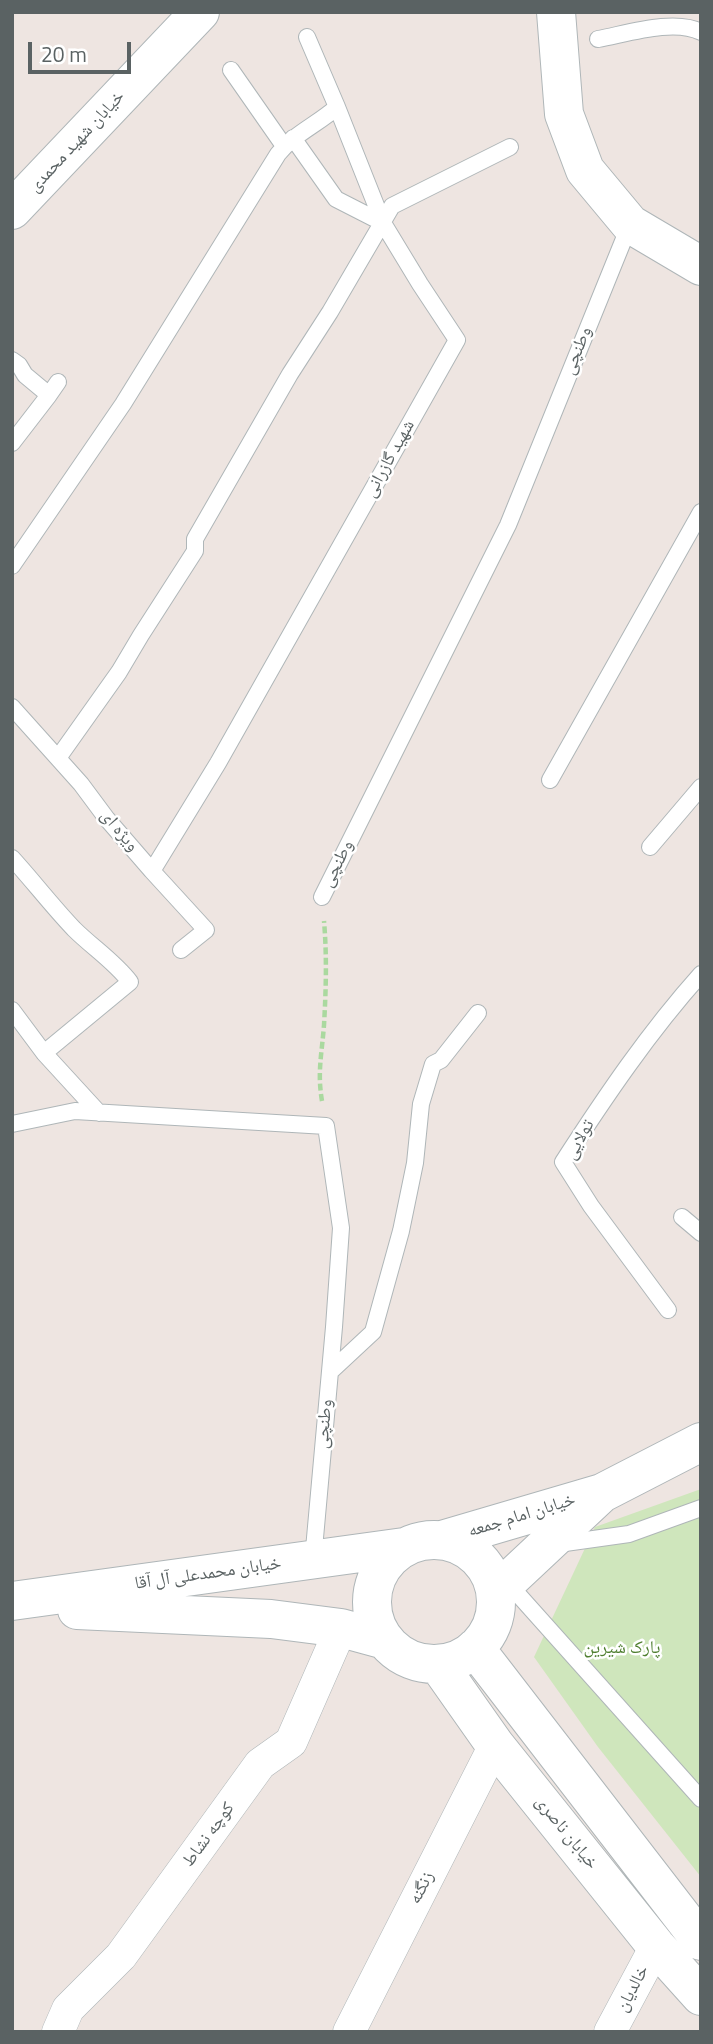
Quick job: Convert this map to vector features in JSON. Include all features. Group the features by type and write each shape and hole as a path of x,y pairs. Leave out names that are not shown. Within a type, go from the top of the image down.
{"street":[{"name":"خیابان شهید محمدی","path":"12,210 200,12"},
{"path":"556,12 564,114 584,170 630,224 701,266"},
{"name":"خیابان امام جمعه","path":"442,1540 602,1493 701,1442"},
{"name":"خیابان امام جمعه","path":"502,1588 602,1493"},
{"path":"442,1540 462,1546 479,1558 502,1588 488,1633 475,1648 458,1659 439,1664 418,1662 399,1653 385,1640 375,1621 372,1600 376,1579 387,1561 404,1547 422,1541 442,1540"},
{"name":"خیابان محمدعلی آل آقا","path":"12,1601 404,1547"},
{"name":"خیابان محمدعلی آل آقا","path":"12,1607 271,1619 341,1628 385,1640"},
{"name":"کوچه نشاط","path":"58,2032 68,2009 121,1956 260,1764 291,1742 341,1628"},
{"path":"475,1648 701,1941"},
{"name":"خیابان ناصری","path":"439,1664 495,1745 656,1946 701,1996"},
{"name":"زنگنه","path":"348,2032 495,1745"},
{"name":"خالدیان","path":"610,2032 656,1946"}],"lane":[{"path":"598,39 664,26 701,32"},
{"name":"شهید گازرانی","path":"152,871 218,763 457,340 383,223 307,37"},
{"path":"231,70 336,199 383,223"},
{"path":"12,566 123,404 247,202 289,142 327,117 337,107"},
{"path":"58,758 119,672 195,551 195,539 201,527 392,206 510,147"},
{"name":"وطنچی","path":"322,897 508,525 630,224"},
{"path":"12,360 25,375 53,388 12,443"},
{"path":"551,780 701,512"},
{"name":"ویژه ای","path":"12,707 206,930 181,950"},
{"path":"650,847 701,787"},
{"path":"12,858 74,929 120,969 130,982 44,1053"},
{"name":"تولایی","path":"668,1311 591,1206 563,1162 607,1094 677,1001 701,974"},
{"path":"12,1010 44,1053 99,1113"},
{"path":"330,1372 373,1332 401,1231 415,1163 421,1104 433,1064 441,1060 478,1013"},
{"path":"12,1124 75,1111 326,1126"},
{"name":"وطنچی","path":"313,1560 341,1228 326,1126"},
{"path":"682,1217 701,1233"},
{"path":"545,1546 629,1534 701,1508"},
{"path":"502,1588 701,1799"}],"path":[{"name":"وطنچی","path":"322,897 327,960 318,1080 326,1126"}],"green space":[{"name":"پارک شیرین","path":"701,1489 701,1877 598,1747 534,1657 595,1527"}]}
